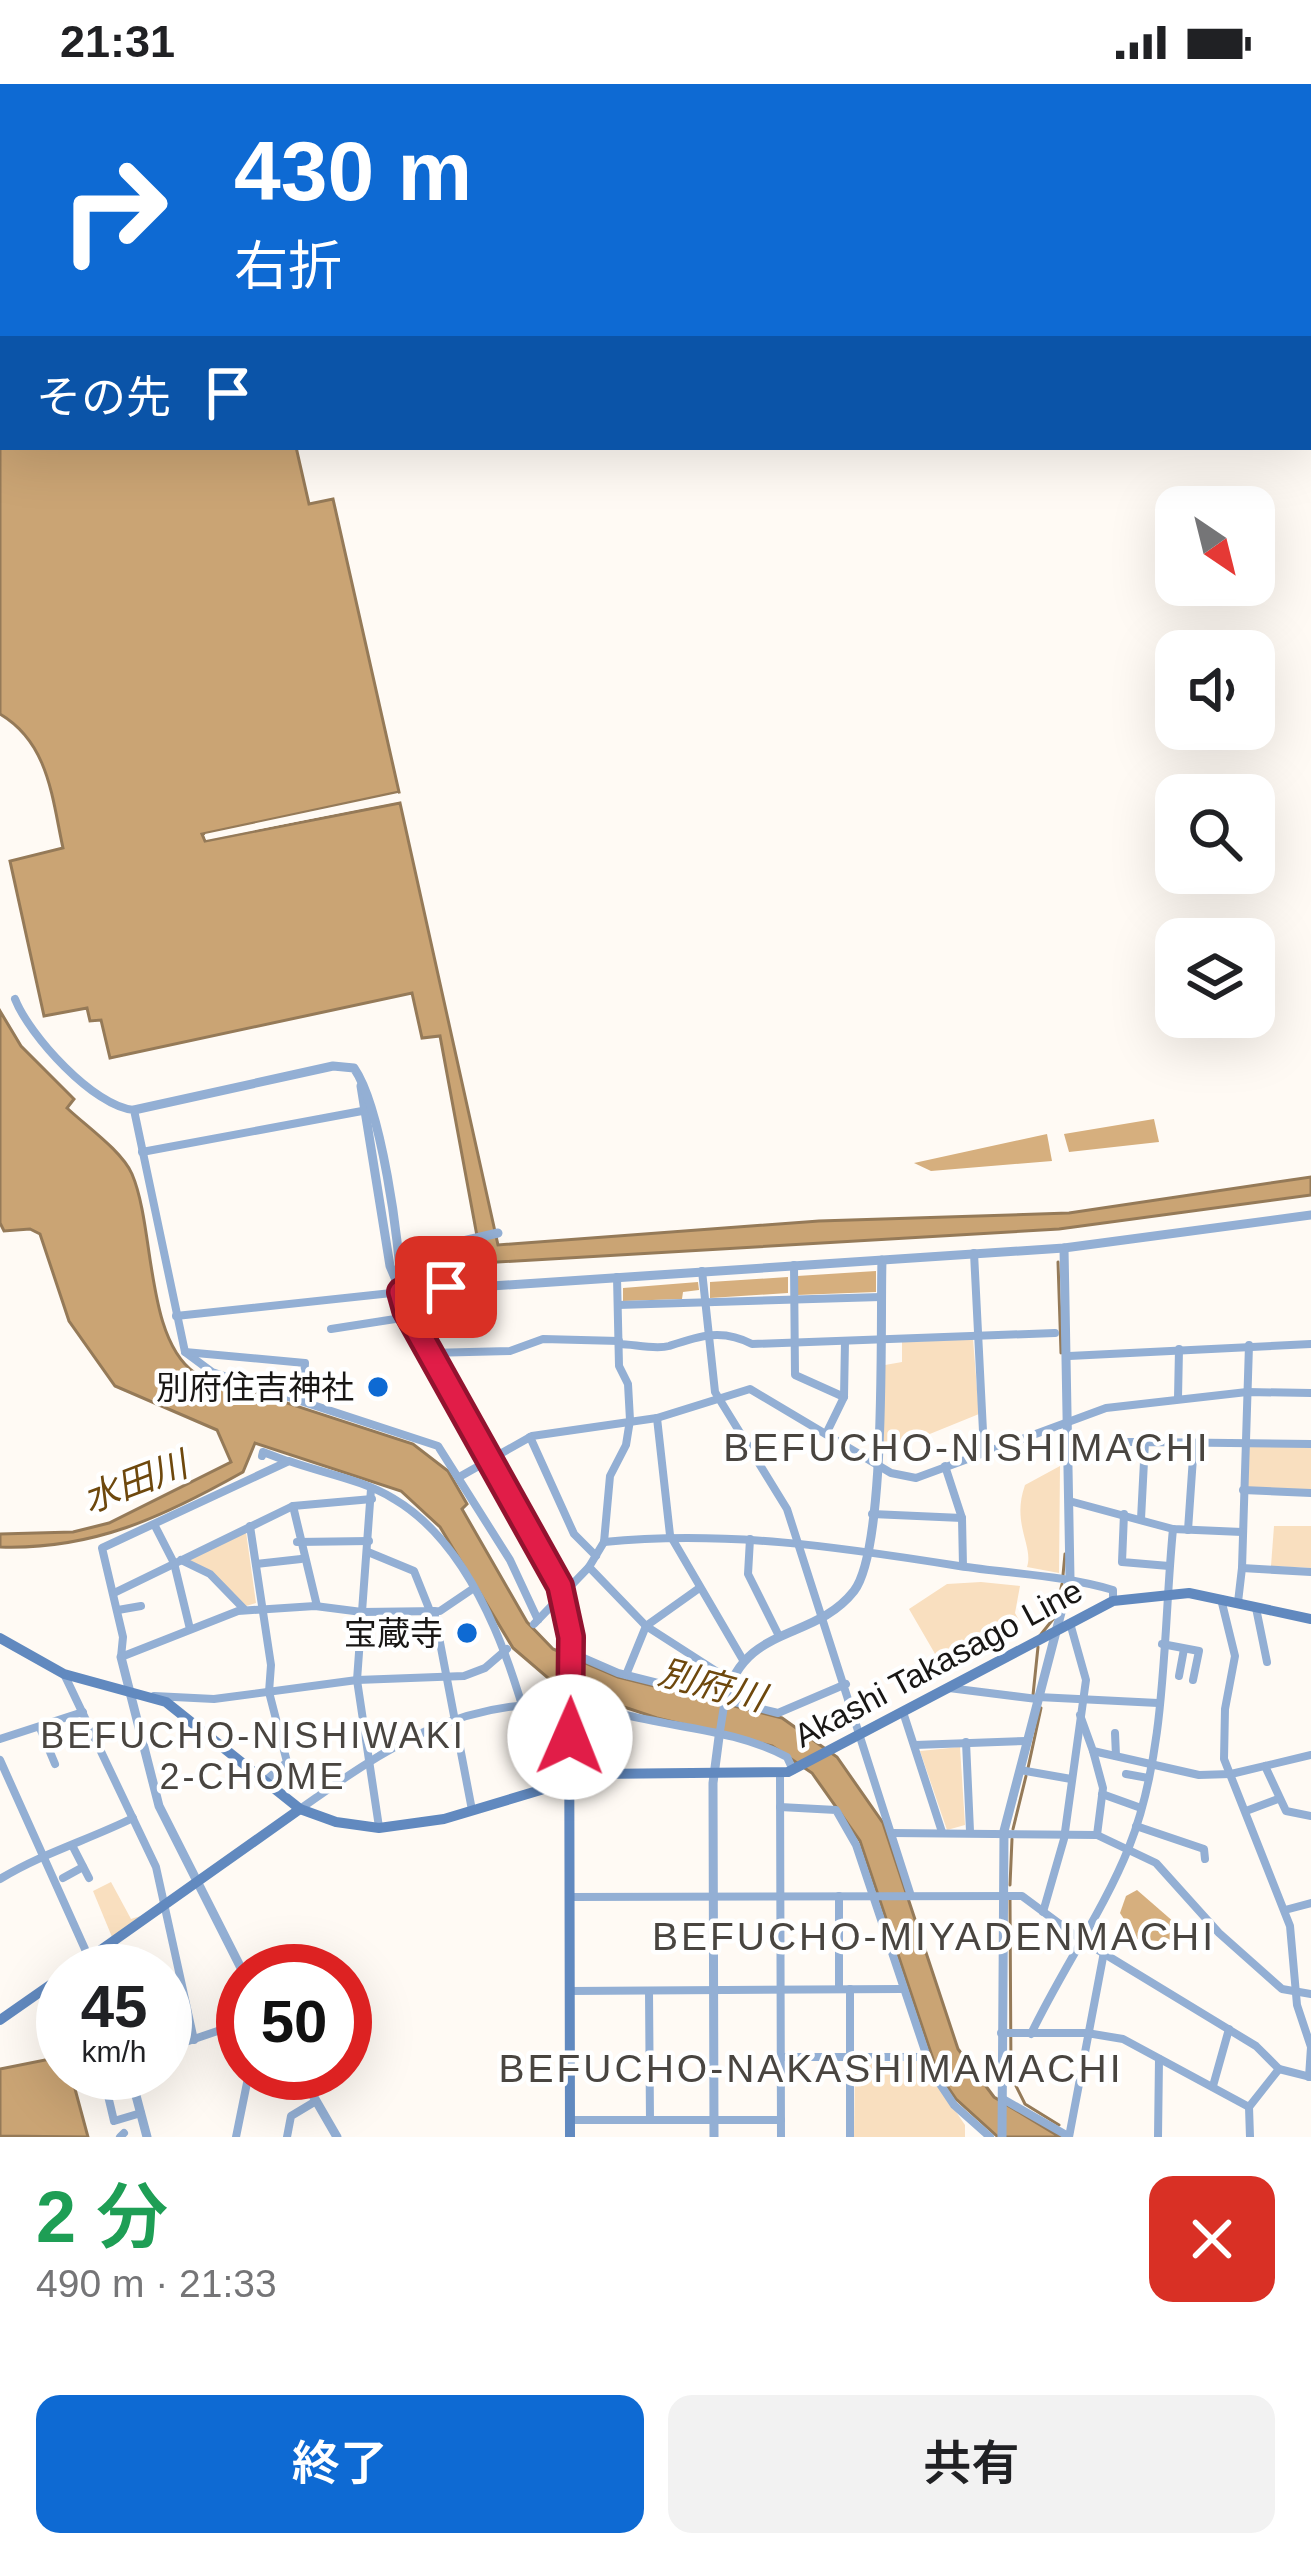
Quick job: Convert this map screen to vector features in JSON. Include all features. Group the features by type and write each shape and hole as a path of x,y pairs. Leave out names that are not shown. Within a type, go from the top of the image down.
{"main road":[{"path":"401,1292 408,1317 547,1556 563,1596 572,1653 569,2137"},
{"name":"Akashi Takasago Line","path":"0,1638 64,1674 154,1696 300,1809 336,1822 379,1828 629,1771 780,1774 1113,1601 1167,1592 1221,1598 1311,1619"},
{"path":"109,1944 300,1809"},
{"path":"0,2020 36,1995"}],"street":[{"path":"15,999 36,1036 93,1091 119,1109 134,1110 345,1064 361,1077 401,1292"},
{"path":"361,1077 362,1111 378,1172"},
{"path":"134,1110 184,1352 212,1372 426,1438 461,1476 536,1622 589,1567 604,1541 610,1476 626,1445 630,1420 619,1342 617,1276"},
{"path":"142,1152 362,1111"},
{"path":"176,1316 471,1285 1064,1248 1311,1215"},
{"path":"471,1285 463,1240 498,1233"},
{"path":"1003,2137 1004,1831 1070,1578 1073,1502 1064,1248"},
{"path":"974,1253 984,1451"},
{"path":"714,2137 714,1774 724,1700 743,1660 778,1634 824,1615 851,1594 868,1548 876,1463 882,1259"},
{"path":"794,1265 795,1376 844,1397"},
{"path":"702,1271 705,1335 718,1397 783,1499 911,1896"},
{"path":"618,1305 881,1297"},
{"path":"331,1329 408,1317"},
{"path":"428,1353 510,1351 543,1339 667,1346 685,1336 705,1335 736,1334 752,1344 1054,1333"},
{"path":"826,1434 844,1397 845,1341"},
{"path":"1069,1356 1311,1344"},
{"path":"1238,1602 1249,1345"},
{"path":"1178,1399 1179,1349"},
{"path":"184,1352 304,1363 303,1399"},
{"path":"461,1476 530,1438 657,1418 749,1389 876,1463 916,1478 1071,1417 1246,1392 1311,1394"},
{"path":"657,1418 670,1535 743,1660"},
{"path":"530,1438 574,1534 596,1556"},
{"path":"1120,1442 1311,1444"},
{"path":"1141,1519 1145,1442"},
{"path":"1188,1530 1194,1443"},
{"path":"262,1456 263,1452 394,1498 437,1533 508,1649 544,1789"},
{"path":"227,1944 159,1807 127,1691 118,1610 102,1548 289,1461"},
{"path":"945,1466 962,1518 963,1566"},
{"path":"1243,1490 1311,1493"},
{"path":"114,1592 292,1506 372,1494"},
{"path":"372,1494 356,1680 379,1828"},
{"path":"1073,1502 1173,1529 1242,1532"},
{"path":"292,1506 301,1559 317,1606"},
{"path":"872,1514 962,1518"},
{"path":"1124,1514 1122,1562 1169,1566"},
{"path":"155,1526 177,1562 190,1629"},
{"path":"250,1526 271,1664 268,1692 287,1762 264,1782"},
{"path":"1031,2034 1129,1848 1136,1826 1152,1762 1173,1529"},
{"path":"604,1541 670,1535 868,1548 963,1566 1070,1578 1113,1590 1113,1601"},
{"path":"750,1539 748,1574 778,1634"},
{"path":"297,1542 368,1546 414,1571 432,1611 472,1810"},
{"path":"256,1564 301,1559"},
{"path":"177,1562 210,1574 245,1611"},
{"path":"589,1567 646,1626 730,1680"},
{"path":"1242,1568 1311,1573"},
{"path":"626,1676 646,1626 698,1589"},
{"path":"121,1657 245,1611 317,1606 362,1612 432,1611 471,1590"},
{"path":"570,1897 1022,1896 1080,1939 1229,2029 1279,2068 1310,2077 1310,2041 1296,1989 1297,1965 1285,1910 1224,1759 1234,1656 1221,1598"},
{"path":"118,1610 141,1606"},
{"path":"1256,1606 1267,1662"},
{"path":"1043,1912 1065,1833 1085,1667 1070,1623"},
{"path":"1162,1645 1198,1652 1193,1679"},
{"path":"1179,1676 1184,1648"},
{"path":"154,1696 214,1699 356,1680 446,1677 485,1668 508,1649"},
{"path":"572,1653 626,1676 778,1713 846,1684"},
{"path":"64,1674 156,1867 194,2040 216,2033"},
{"path":"948,1688 1080,1708 1158,1702"},
{"path":"300,1809 403,1738 524,1703 570,1700 778,1752 796,1769"},
{"path":"1080,1708 1102,1794 1097,1835"},
{"path":"0,1739 82,1712"},
{"path":"903,1712 942,1832"},
{"path":"40,1728 55,1757"},
{"path":"1114,1733 1116,1756"},
{"path":"915,1744 1026,1741"},
{"path":"966,1742 970,1832"},
{"path":"1093,1751 1199,1775 1232,1774 1311,1755"},
{"path":"0,1760 83,1944"},
{"path":"1264,1765 1286,1810 1311,1816"},
{"path":"1018,1770 1071,1779"},
{"path":"780,1774 781,2137"},
{"path":"1126,1774 1148,1778"},
{"path":"1102,1794 1141,1808"},
{"path":"1245,1812 1278,1799"},
{"path":"780,1807 836,1810 856,1845 926,2057 954,2105 990,2137"},
{"path":"0,1879 43,1853 73,1847 133,1818"},
{"path":"1136,1826 1204,1849 1205,1859"},
{"path":"892,1833 1097,1835 1156,1863 1282,1989 1311,1994"},
{"path":"73,1847 89,1878"},
{"path":"63,1878 83,1867"},
{"path":"838,1895 850,2058 850,2137"},
{"path":"1285,1910 1311,1903"},
{"path":"1001,2098 1069,2137 1104,1952"},
{"path":"1297,1965 1311,1966"},
{"path":"569,1991 902,1989"},
{"path":"649,1991 650,2120"},
{"path":"1213,2086 1229,2029"},
{"path":"1001,2033 1087,2033 1123,2039 1249,2107"},
{"path":"781,2057 926,2057"},
{"path":"1158,2137 1160,2059"},
{"path":"1250,2137 1249,2107 1279,2068"},
{"path":"109,2100 114,2121 141,2114"},
{"path":"137,2100 147,2137"},
{"path":"236,2137 244,2100"},
{"path":"287,2137 291,2116 316,2101 337,2137"},
{"path":"569,2120 781,2120"}],"shaded area":[{"path":"0,450 297,450 309,504 333,499 399,792 202,834 205,841 400,803 498,1245 819,1221 1069,1213 1311,1177 1311,1195 1059,1229 482,1263 440,1036 422,1038 412,993 110,1058 101,1020 90,1021 87,1008 44,1016 10,861 63,848 39,756 0,714"},
{"path":"0,1011 21,1046 74,1099 67,1108 112,1148 132,1174 159,1309 179,1357 195,1373 413,1444 448,1471 467,1504 462,1509 527,1622 553,1649 618,1677 782,1718 837,1757 883,1823 958,2049 994,2097 1060,2137 998,2137 956,2099 937,2071 860,1841 812,1773 772,1746 657,1718 555,1684 513,1648 440,1527 401,1491 255,1443 243,1472 126,1528 66,1543 0,1547 0,1534 73,1532 109,1523 231,1462 217,1430 115,1386 69,1321 40,1234 30,1229 4,1231 0,1223"},
{"path":"1154,1119 1159,1142 1069,1152 1064,1134"},
{"path":"1047,1134 1052,1161 931,1171 914,1163"},
{"path":"876,1271 876,1292 797,1295 797,1276"},
{"path":"788,1277 788,1293 710,1298 710,1282"},
{"path":"698,1282 699,1290 683,1292 682,1299 623,1301 623,1288"},
{"path":"973,1339 979,1414 883,1453 885,1365 902,1362 902,1342"},
{"path":"1247,1446 1311,1446 1311,1492 1244,1489"},
{"path":"1060,1466 1059,1573 1027,1567 1020,1511 1025,1485"},
{"path":"1274,1526 1311,1526 1311,1568 1271,1566"},
{"path":"246,1532 256,1603 243,1607 217,1578 187,1560"},
{"path":"947,1584 1020,1586 1015,1613 1021,1624 1015,1636 945,1671 909,1609"},
{"path":"960,1747 965,1825 947,1830 920,1751"},
{"path":"111,1882 131,1919 144,1915 112,1937 93,1891"},
{"path":"1137,1890 1175,1923 1177,1930 1168,1942 1137,1939 1120,1913 1126,1896"},
{"path":"921,2060 965,2125 965,2137 854,2137 855,2064"},
{"path":"36,2062 36,2100 78,2100 88,2137 0,2136 0,2069"}],"pier":[{"path":"398,793 399,801 206,840 205,834"}],"waterway":[{"path":"1058,1262 1061,1353"},
{"path":"1063,1575 1065,1554"},
{"path":"1038,1638 1054,1618 1062,1584"},
{"path":"1033,1695 1038,1647"},
{"path":"1028,1768 1041,1708"},
{"path":"1013,1829 1026,1776"},
{"path":"1010,1885 1012,1839"},
{"path":"1010,1898 1011,2076 1025,2104 1059,2125"}],"place":[{"name":"別府住吉神社","path":"378,1387"},
{"name":"宝蔵寺","path":"467,1633"}],"district":[{"name":"BEFUCHO-NISHIMACHI","path":"967,1447"},
{"name":"BEFUCHO-NISHIWAKI 2-CHOME","path":"253,1756"},
{"name":"BEFUCHO-MIYADENMACHI","path":"934,1936"},
{"name":"BEFUCHO-NAKASHIMAMACHI","path":"811,2068"}],"route":[{"path":"446,1287 401,1292 412,1325 560,1586 571,1637 570,1737"}],"water label":[{"name":"水田川","path":"135,1482"},
{"name":"別府川","path":"712,1685"}]}
